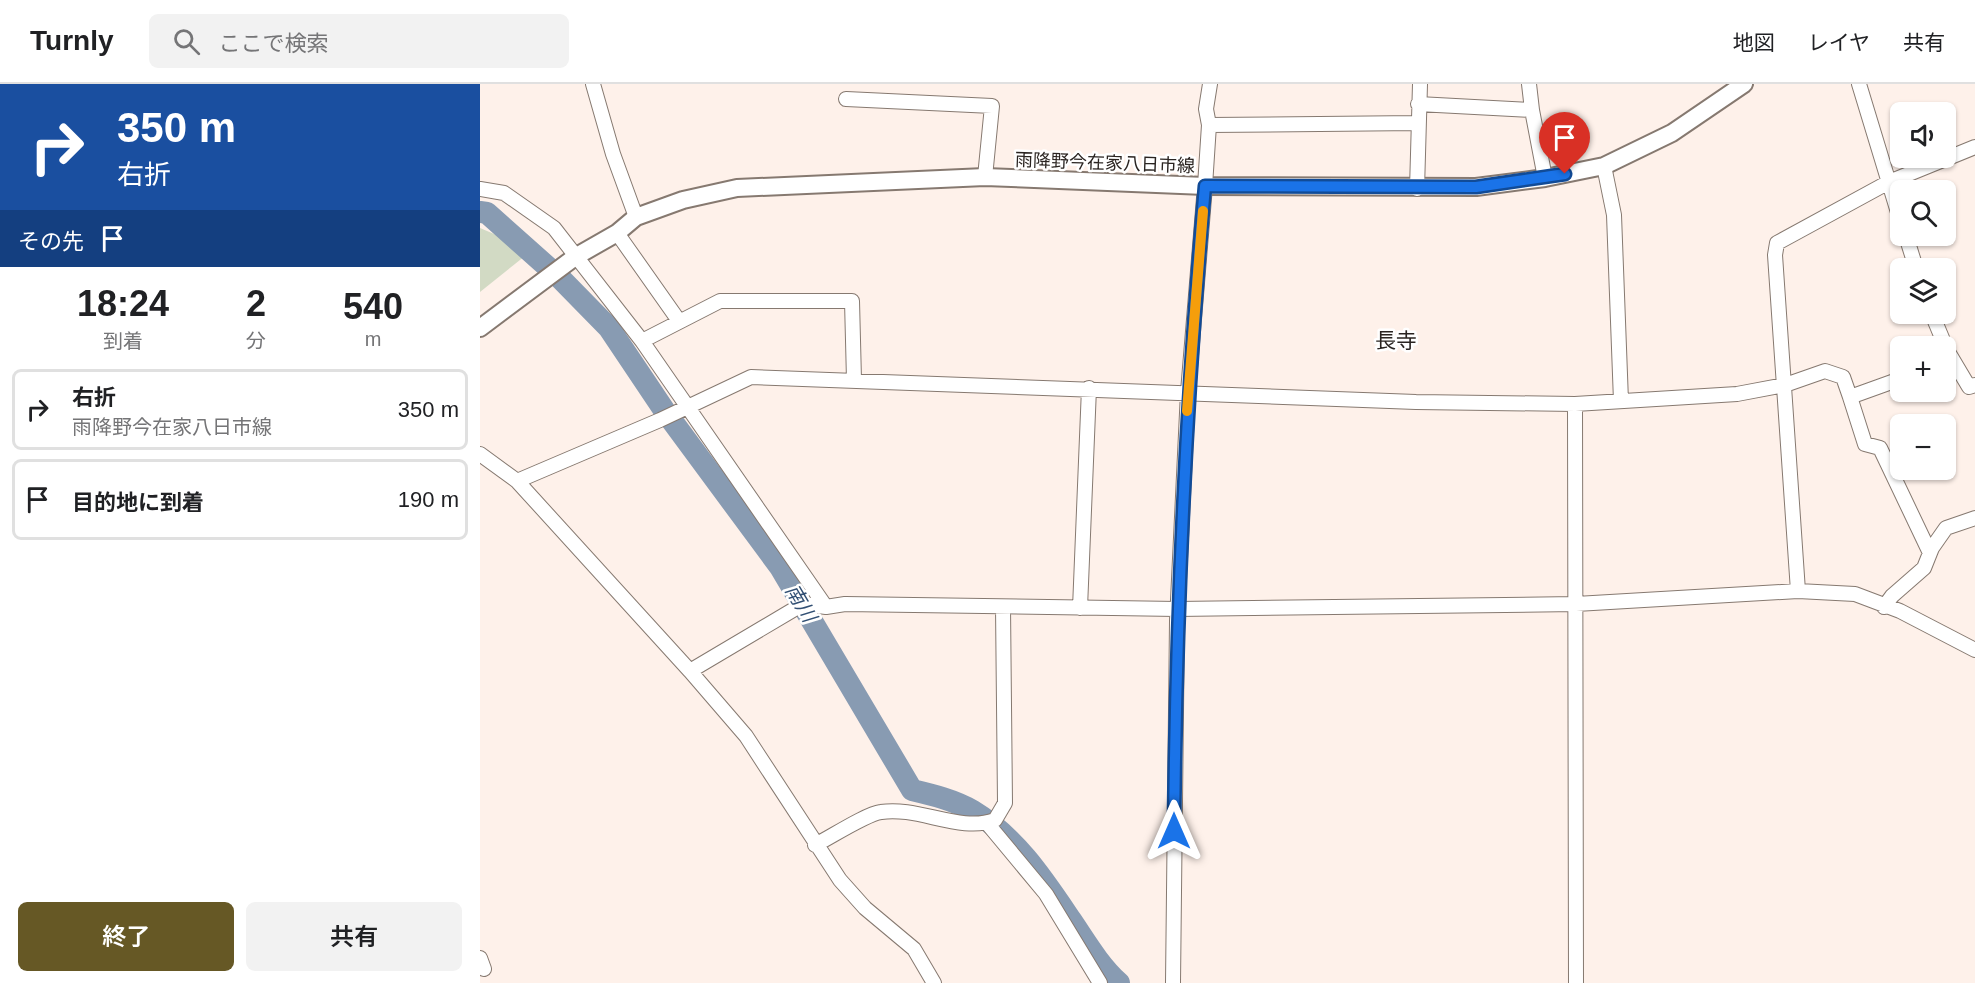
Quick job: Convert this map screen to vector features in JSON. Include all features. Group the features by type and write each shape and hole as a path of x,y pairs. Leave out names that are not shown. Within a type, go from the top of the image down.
{"main road":[{"name":"雨降野今在家八日市線","path":"480,328 575,257 617,232 636,217 683,200 736,188 985,177 1205,186 1417,189 1476,187 1545,178 1604,166 1672,133 1744,84"}],"street":[{"path":"593,84 613,154 636,217"},
{"path":"1173,983 1178,609 1188,392 1205,186 1209,125 1206,110 1210,84"},
{"path":"1417,189 1420,84"},
{"path":"1529,84 1545,178"},
{"path":"1859,84 1890,185"},
{"path":"846,99 992,106 985,177"},
{"path":"1418,104 1532,110"},
{"path":"1209,125 1418,123"},
{"path":"1798,591 1775,255 1777,243 1889,182 1975,147"},
{"path":"1604,166 1614,214 1621,402"},
{"path":"480,189 504,193 554,228 642,341 826,607"},
{"path":"617,232 680,321"},
{"path":"642,341 720,301 852,301 854,380"},
{"path":"1956,366 1969,387 1975,385"},
{"path":"517,481 660,420 751,376 1416,402 1575,404 1737,394 1785,385 1825,371 1843,377 1864,444 1880,448 1930,554"},
{"path":"1850,397 1890,383"},
{"path":"1080,608 1089,388"},
{"path":"1575,404 1576,983"},
{"path":"480,454 517,481 746,736 779,784 815,845 840,880 865,908 914,949 934,983"},
{"path":"1884,607 1892,596 1924,568 1946,528 1975,518"},
{"path":"690,671 803,604 826,607 845,604 1178,609 1576,604 1798,591 1855,594 1884,607 1900,611 1975,650"},
{"path":"815,845 880,812 902,812 987,823 995,820 1005,802 1003,607"},
{"path":"987,823 1046,894 1100,983"}],"green space":[{"path":"480,228 515,243 525,256 480,292"}],"waterway":[{"name":"南川","path":"480,212 487,213 560,278 609,328 664,410 780,567 912,790 966,807 1003,833 1028,860 1093,953 1119,983"},
{"name":"南川","path":"1104,969 1111,983"}],"slow traffic":[{"path":"1187,411 1203,211"}],"district":[{"name":"長寺","path":"1396,341"}],"route":[{"path":"1174,831 1177,621 1188,392 1205,186 1417,189 1476,187 1565,174"}]}
